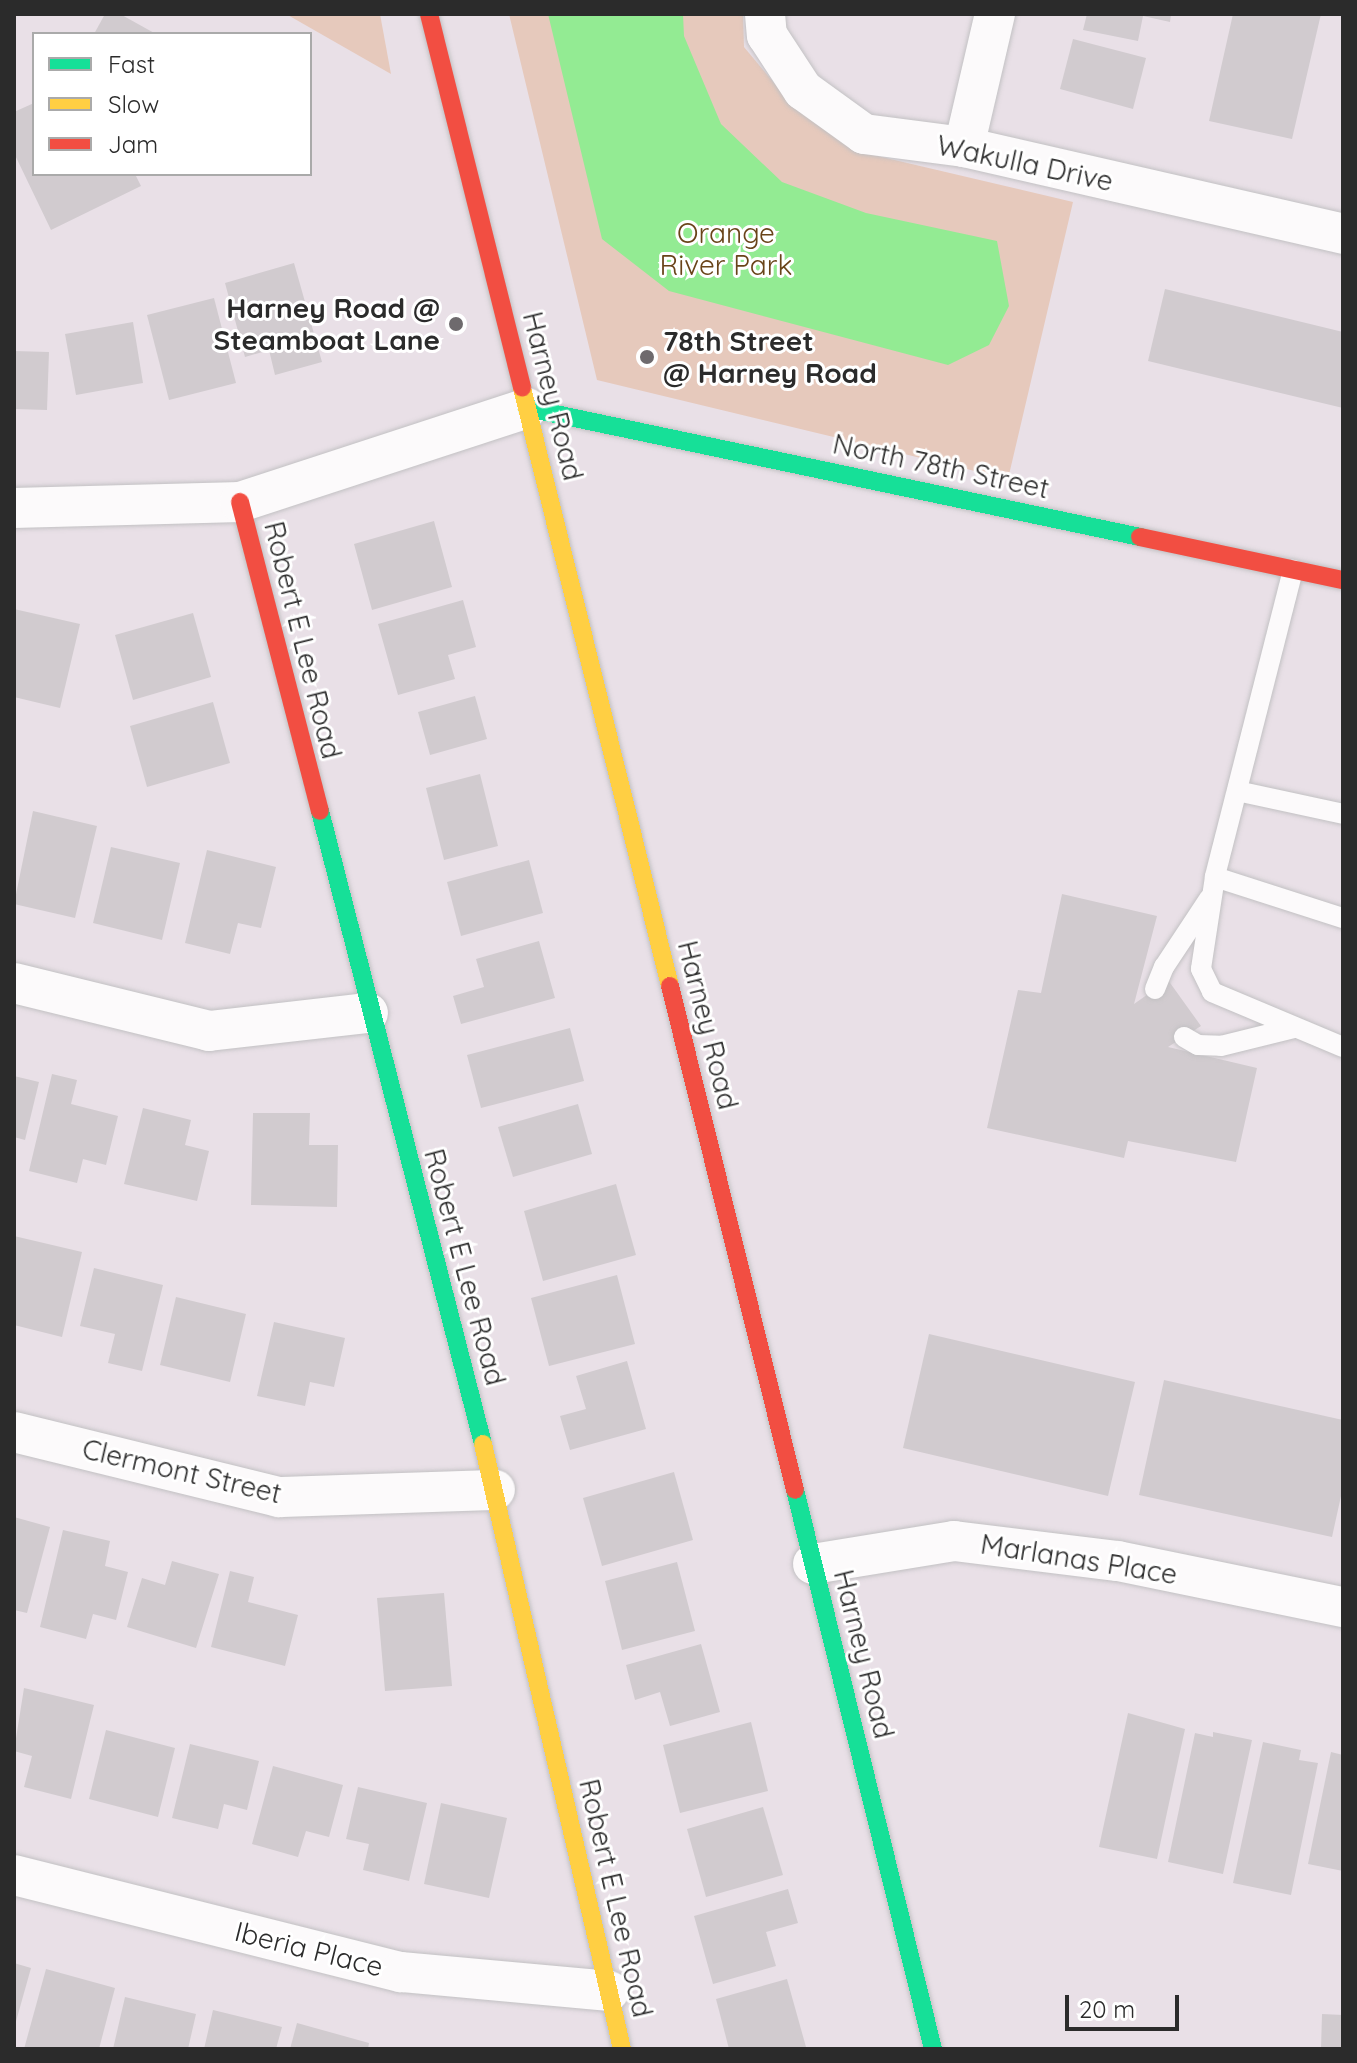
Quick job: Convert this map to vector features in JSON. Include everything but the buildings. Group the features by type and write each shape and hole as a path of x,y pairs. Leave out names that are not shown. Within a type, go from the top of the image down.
{"street":[{"name":"Harney Road","path":"429,14 933,2049"},
{"name":"Wakulla Drive","path":"765,14 767,35 803,90 864,134 964,147 1343,234"},
{"path":"964,147 995,14"},
{"path":"14,508 240,502 527,408"},
{"name":"North 78th Street","path":"527,408 1343,580"},
{"name":"Robert E Lee Road","path":"240,502 368,1013 495,1490 622,2049"},
{"path":"14,983 209,1031 368,1013"},
{"name":"Clermont Street","path":"14,1432 279,1497 495,1490"},
{"name":"Marlanas Place","path":"813,1564 954,1541 1118,1561 1343,1607"},
{"name":"Iberia Place","path":"14,1875 401,1972 609,1991"}],"lane":[{"path":"1293,570 1213,886 1201,969 1212,992 1343,1047"},
{"path":"1237,791 1343,814"},
{"path":"1213,886 1343,918"},
{"path":"1155,989 1169,958 1213,886"},
{"path":"1184,1037 1198,1045 1221,1046 1294,1028"}],"green space":[{"path":"286,14 380,14 391,74"},
{"name":"Orange River Park","path":"509,14 743,14 744,47 794,107 869,154 1073,202 1008,479 597,380"}],"shaded area":[{"path":"548,14 683,14 684,36 721,124 782,182 866,213 997,241 1009,306 989,345 948,365 669,291 602,239"}],"traffic: fast":[{"path":"527,408 1140,537"},
{"path":"320,811 483,1444"},
{"path":"795,1490 933,2049"}],"traffic: slow":[{"path":"522,388 670,986"},
{"path":"483,1444 622,2049"}],"traffic: jam":[{"path":"429,14 522,388"},
{"path":"240,502 320,811"},
{"path":"1140,537 1343,580"},
{"path":"670,986 795,1490"}],"place":[{"name":"Harney Road @ Steamboat Lane","path":"456,324"},
{"name":"78th Street @ Harney Road","path":"647,357"}]}
